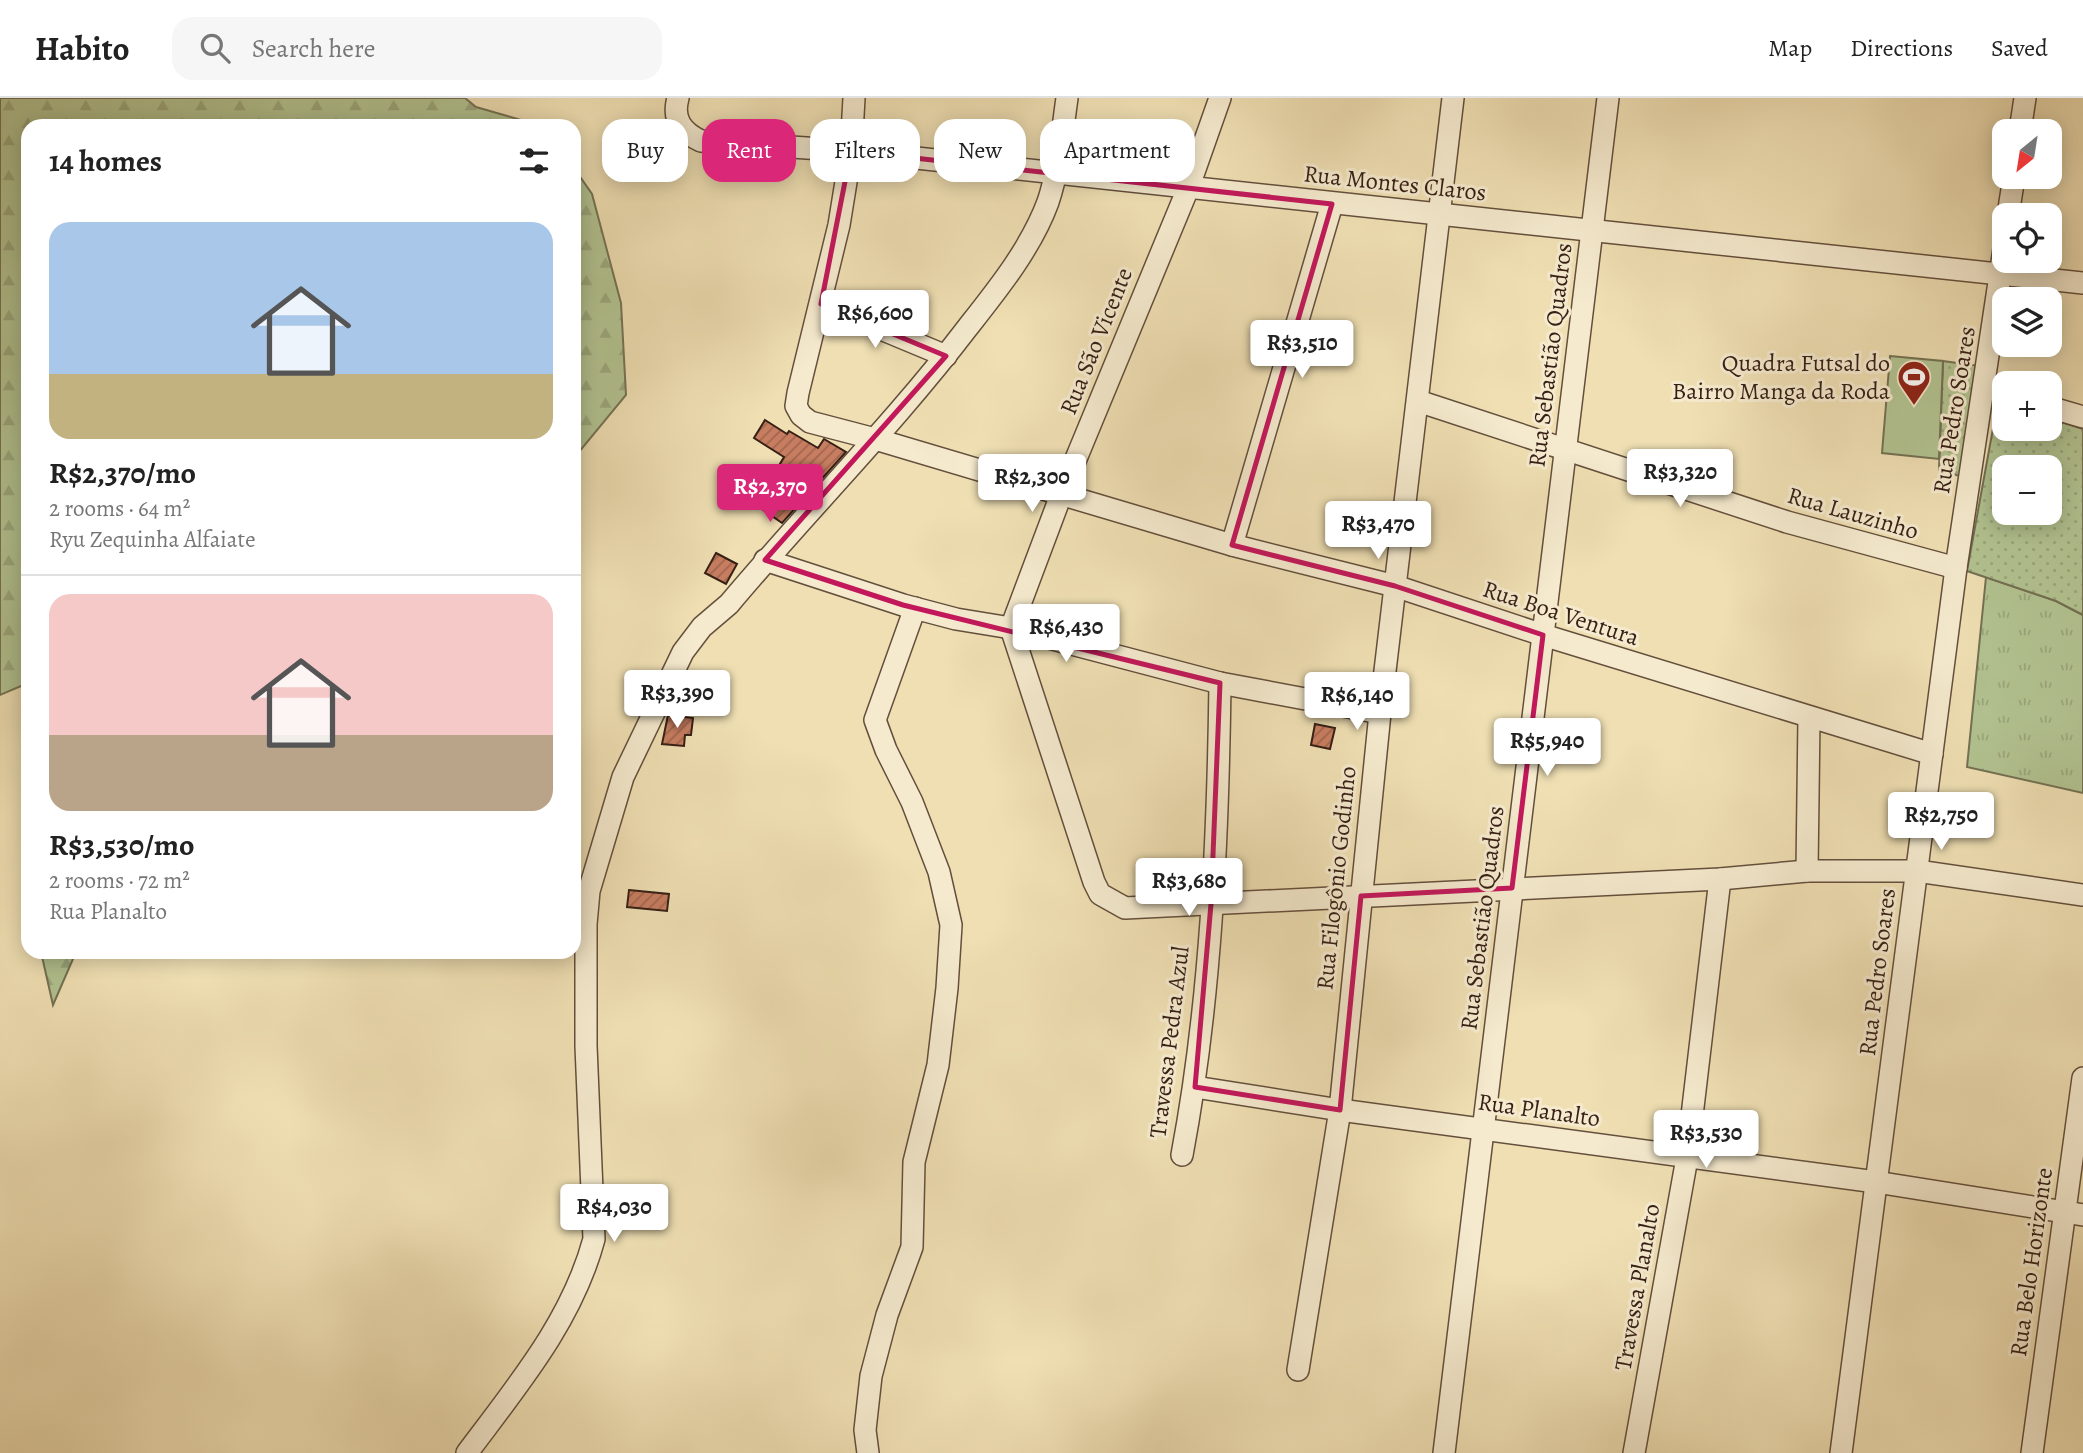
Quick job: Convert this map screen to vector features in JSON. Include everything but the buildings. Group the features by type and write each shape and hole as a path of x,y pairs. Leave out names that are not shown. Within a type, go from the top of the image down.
{"street":[{"name":"Rua Montes Claros","path":"678,98 676,116 681,127 701,141 810,148"},
{"path":"852,119 854,98"},
{"path":"1064,119 1067,98"},
{"name":"Rua São Vicente","path":"1011,628 1061,495 1189,186 1220,98"},
{"name":"Rua Filogônio Godinho","path":"1298,1370 1339,1110 1358,948 1380,713 1453,98"},
{"name":"Rua Sebastião Quadros","path":"1444,1453 1608,98"},
{"path":"2022,119 2025,98"},
{"name":"Rua Montes Claros","path":"920,158 1040,170"},
{"path":"845,182 839,225 821,304 946,356"},
{"path":"467,1453 538,1357 571,1301 591,1250 593,1226 586,1046 586,925 589,891 623,777 683,652 702,627 729,604 946,356 1032,237 1053,182"},
{"name":"Rua Montes Claros","path":"1151,182 1332,204 2083,283"},
{"path":"1233,545 1332,204"},
{"name":"Rua Pedro Soares","path":"1995,371 2000,273"},
{"name":"Rua Boa Ventura","path":"821,304 796,406 801,415 810,422 1233,545 1395,586 1543,635 1932,754"},
{"name":"Rua Lauzinho","path":"1418,401 1787,522 1956,568"},
{"name":"Rua Pedro Soares","path":"1841,1453 1956,568 1992,401"},
{"path":"2062,410 2083,416"},
{"path":"765,561 956,619 1011,628 1220,683 1380,713"},
{"path":"868,1453 865,1430 871,1376 887,1315 912,1247 914,1162 938,1065 951,925 939,872 875,720 915,608"},
{"path":"1011,628 1094,882 1100,894 1125,908 1720,879 1807,871 1917,871 2083,895"},
{"name":"Travessa Pedra Azul","path":"1182,1155 1195,1087 1211,904 1219,788 1220,683"},
{"path":"1807,871 1810,718"},
{"name":"Travessa Planalto","path":"1634,1453 1687,1158 1720,879"},
{"name":"Rua Belo Horizonte","path":"2032,1453 2073,1214 2083,1078"},
{"name":"Rua Planalto","path":"1195,1087 1339,1110 1876,1182 2073,1214"}],"highlighted area":[{"path":"851,151 1332,204 1232,545 1395,586 1543,635 1512,888 1361,896 1340,1110 1195,1087 1211,904 1220,683 903,605 765,560 946,356 821,304"}],"green space":[{"path":"0,98 465,98 476,107 518,119 21,119 21,686 0,695"},
{"path":"581,178 592,194 621,303 626,395 581,450"},
{"name":"Quadra Futsal do Bairro Manga da Roda","path":"1890,356 1943,361 1939,459 1882,453"},
{"path":"1943,361 1987,367 1970,479 1939,470"},
{"path":"2062,422 2083,429 2083,615 2056,601 1967,571 1992,434 1992,441 2062,441"},
{"path":"1986,577 2056,601 2083,615 2083,793 1967,767"},
{"path":"43,959 73,959 53,1005"}],"place":[{"name":"Quadra Futsal do Bairro Manga da Roda","path":"1914,407"}]}
